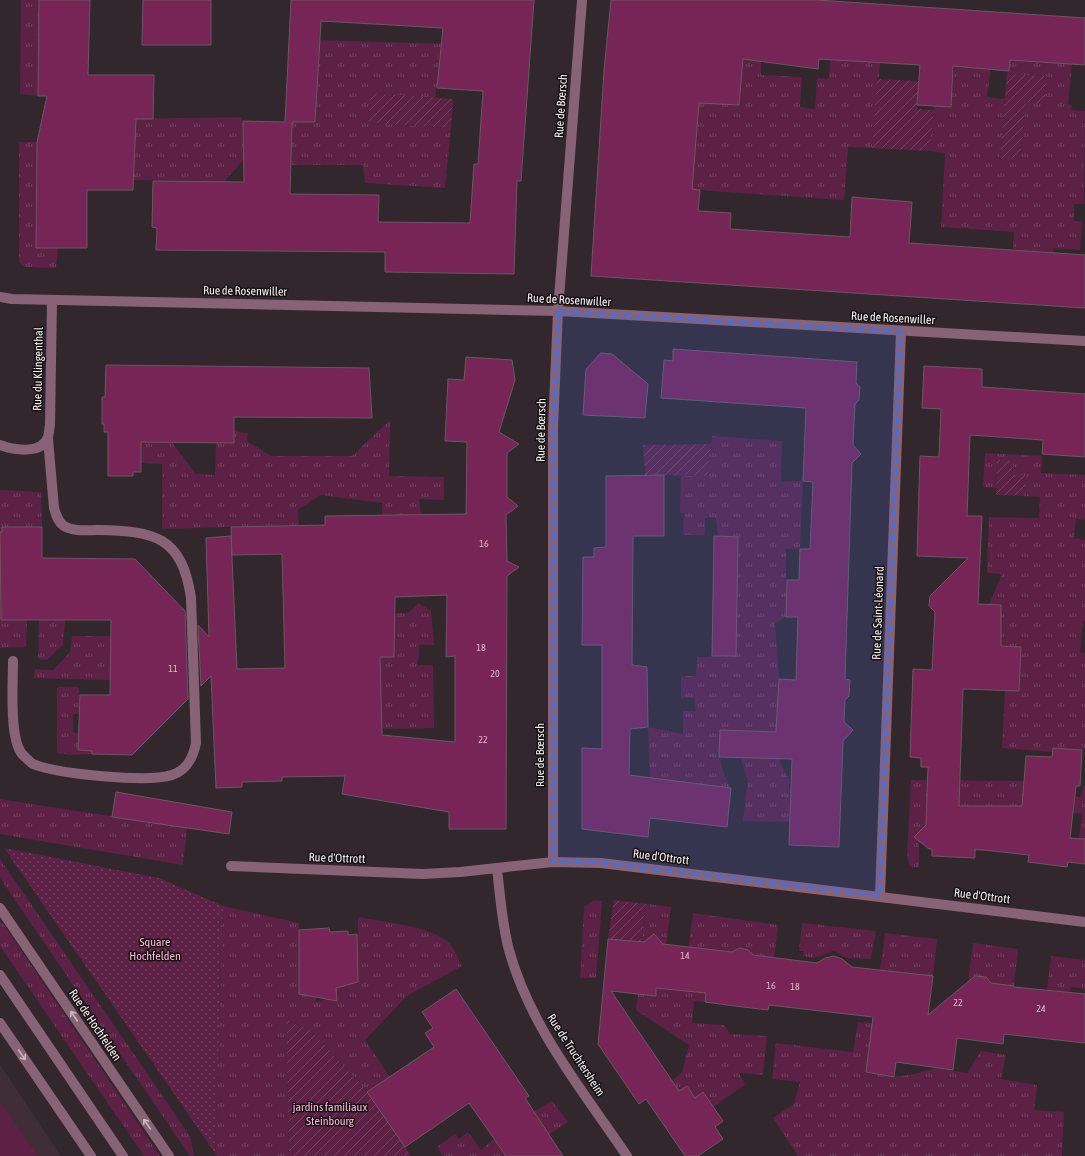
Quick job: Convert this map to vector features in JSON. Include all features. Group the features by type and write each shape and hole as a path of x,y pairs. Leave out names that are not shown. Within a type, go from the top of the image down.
{"street":[{"name":"Rue de Bœrsch","path":"553,862 553,428 558,311 582,0"},
{"path":"0,297 12,300 52,300"},
{"name":"Rue de Rosenwiller","path":"52,300 558,311 1085,341"},
{"name":"Rue du Klingenthal","path":"13,661 12,702 16,736 21,753 32,763 63,770 130,778 155,778 172,775 186,767 193,757 196,743 192,598 188,578 182,563 172,548 156,537 126,531 77,530 64,526 57,518 54,508 48,438 50,425 52,300"},
{"name":"Rue de Saint-Léonard","path":"880,896 901,331"},
{"path":"0,445 10,449 31,449 41,446 48,438"},
{"name":"Rue d'Ottrott","path":"231,866 424,874 553,862 601,863 1085,922"},
{"name":"Rue de Truchtersheim","path":"497,868 501,907 510,950 534,1014 551,1044 627,1156"},
{"name":"Rue de Hochfelden","path":"0,908 169,1156"},
{"path":"0,975 123,1156"},
{"path":"0,1023 91,1156"}],"highlighted area":[{"path":"558,311 901,331 880,896 601,863 553,862 553,428"}],"shaded area":[{"path":"0,1065 61,1156 0,1156"}],"green space":[{"path":"21,0 39,0 38,96 20,94"},
{"path":"317,40 448,44 439,72 435,98 371,93 369,123 451,128 445,188 365,183 363,165 291,165 292,122 315,122"},
{"path":"830,57 880,63 872,148 848,147 844,200 669,188 668,145 696,146 699,103 739,105 743,59 761,61 761,75 802,77 800,107 815,109 817,78 829,79"},
{"path":"955,57 992,60 987,97 1005,99 1000,157 1020,159 1026,102 1047,76 1007,74 1010,60 1072,64 1068,104 1072,105 1071,110 1085,111 1084,204 1074,204 1074,221 1082,221 1080,250 1053,248 1054,253 1013,249 1014,232 941,227 945,153 929,151 934,106 951,106"},
{"path":"1007,74 1047,76 1045,103 1026,102 1020,159 1000,158"},
{"path":"877,79 917,81 919,85 917,109 934,110 929,151 872,148"},
{"path":"370,93 453,99 451,128 369,123"},
{"path":"242,117 245,158 218,189 203,181 133,180 119,119"},
{"path":"19,142 37,142 36,248 58,248 56,268 24,267 19,262"},
{"path":"390,420 389,476 444,477 444,500 419,499 421,514 417,514 417,530 389,592 389,608 395,608 395,613 408,613 419,603 431,611 434,645 419,645 417,665 433,665 434,728 381,729 379,610 383,611 382,503 320,495 298,510 299,525 162,529 162,464 141,463 133,436 167,436 196,474 215,475 216,443 234,443 234,431 248,433 247,441 271,456 352,456"},
{"path":"712,436 782,441 781,482 803,481 800,549 786,549 786,617 775,623 779,679 778,697 783,746 780,761 789,780 790,822 743,821 748,780 740,757 735,730 720,730 720,753 722,766 731,788 650,778 648,727 683,734 683,711 695,711 695,698 681,698 681,676 696,676 697,657 736,656 738,537 718,536 716,518 705,518 705,535 683,535 684,513 680,513 681,476 708,476"},
{"path":"711,444 708,476 645,475 643,445"},
{"path":"985,453 1042,456 1041,473 1085,475 1085,520 1076,519 1074,538 1085,540 1085,621 1083,621 1080,652 1085,653 1085,748 1082,750 1053,748 1052,752 1002,748 1005,690 1019,690 1021,647 1002,646 982,621 1002,574 987,573 989,517 1039,518 1040,497 1024,496 1025,475 1012,475 1013,461 997,460 996,488 983,487"},
{"path":"997,460 1013,461 1012,475 1026,475 1024,496 996,495"},
{"path":"0,490 41,492 42,527 2,527 2,532 0,532"},
{"path":"0,608 27,620 26,647 0,648"},
{"path":"39,620 65,620 63,645 47,660 38,659"},
{"path":"72,636 111,636 110,680 34,678 35,669 53,670 70,652"},
{"path":"57,687 79,687 80,714 73,714 73,732 78,733 78,750 92,751 92,754 73,755 57,753"},
{"path":"911,780 1029,781 1023,828 994,851 975,851 976,806 927,805 926,825 919,841 919,867 913,868 909,865 907,853"},
{"path":"1083,787 1085,787 1085,839 1079,839 1082,814 1054,810 1072,796 1081,797"},
{"path":"0,799 187,828 183,865 0,834"},
{"name":"Square Hochfelden","path":"4,848 159,878 223,906 215,1153"},
{"path":"0,859 190,1136 194,1156 190,1156 0,878"},
{"path":"594,900 602,901 596,978 580,978 584,907"},
{"path":"614,900 646,904 641,942 608,939"},
{"path":"646,904 671,907 666,945 641,942"},
{"path":"223,906 299,923 299,993 316,997 316,1002 337,996 336,988 358,982 358,917 407,926 432,933 450,944 462,966 408,995 365,1040 390,1077 367,1092 310,1029 286,1020 289,1156 217,1156 215,1153"},
{"path":"693,913 778,925 774,958 751,955 748,950 739,948 734,953 712,951 705,1002 694,1001 692,1023 724,1025 730,1034 767,1036 763,1075 739,1073 745,1085 713,1107 703,1092 695,1098 687,1086 675,1094 668,1084 682,1072 689,1045 636,1010 638,994 655,996 656,988 683,990"},
{"path":"0,920 160,1156 144,1156 0,946"},
{"path":"802,923 876,931 871,959 847,958 834,951 814,958 803,956 804,951 799,951"},
{"path":"885,933 937,939 933,976 880,970"},
{"path":"973,943 1018,949 1014,986 991,983 986,977 975,976 968,981"},
{"path":"1051,956 1085,960 1085,992 1084,989 1072,987 1069,992 1047,990"},
{"name":"jardins familiaux Steinbourg","path":"286,1020 310,1029 367,1092 411,1156 289,1156"},
{"path":"858,1022 881,1024 870,1041 867,1073 894,1077 914,1074 936,1068 967,1073 981,1051 1006,1055 1001,1079 1037,1085 1034,1110 1064,1112 1062,1156 798,1156 773,1118 794,1104 800,1082 772,1079 776,1043 853,1052"},
{"path":"0,1101 38,1156 0,1156"},
{"path":"552,1101 568,1122 517,1156 443,1156 437,1147 455,1134 459,1139 468,1132 481,1150 515,1124"}],"building":[{"path":"39,0 90,0 88,75 154,75 153,119 136,119 133,190 87,190 87,248 36,248 37,142 47,96 38,96"},
{"path":"143,0 211,0 211,45 142,45"},
{"path":"291,0 534,0 521,181 517,181 514,274 385,272 385,252 156,250 157,228 152,227 153,181 244,182 243,121 285,122","holes":["321,21 443,28 437,88 483,91 478,164 474,164 470,223 378,222 379,195 290,194 292,122 315,122"]},
{"path":"611,0 817,0 1085,18 1085,65 1010,60 1009,71 953,66 951,107 917,105 920,65 819,59 818,69 743,59 739,105 699,103 692,189 700,190 698,211 731,213 730,229 850,237 852,197 912,202 909,243 1085,255 1085,308 591,276 604,70"},
{"path":"673,349 857,362 856,383 860,387 859,400 855,404 853,445 861,454 852,463 845,679 850,680 849,696 845,700 844,722 853,730 843,741 839,847 789,845 792,759 719,757 720,730 776,732 779,679 796,680 798,617 786,617 787,580 799,580 800,549 810,549 813,482 803,481 806,408 661,398 664,360 673,361"},
{"path":"601,353 612,354 648,384 645,418 583,415 586,369"},
{"path":"466,357 512,360 515,380 499,432 519,444 507,453 507,497 518,506 506,515 507,561 519,567 507,576 506,829 449,829 449,812 342,794 345,776 282,777 282,781 242,782 242,787 216,788 211,676 201,686 198,625 209,637 206,538 231,536 237,669 285,668 282,554 232,555 231,527 325,525 325,516 466,514 467,442 445,441 448,379 464,380","holes":["447,595 446,657 455,656 455,742 382,735 380,657 394,657 395,597"]},
{"path":"106,365 369,368 372,418 234,417 234,443 141,442 141,472 133,472 133,476 108,476 108,432 104,432 104,424 102,424 102,397 105,397"},
{"path":"924,366 982,369 982,387 1085,394 1085,457 1042,454 1043,440 970,435 967,516 982,516 978,604 1001,605 1001,646 1021,647 1019,691 963,689 959,806 1022,806 1026,756 1052,757 1053,748 1082,750 1080,786 1076,786 1070,838 1085,839 1085,864 1068,862 1067,867 1028,862 1029,855 975,849 975,858 932,856 932,849 929,849 914,837 926,825 928,767 921,767 921,758 910,757 913,669 932,670 935,612 929,606 930,596 968,558 917,556 920,456 939,457 941,409 922,408"},
{"path":"664,475 664,536 633,536 632,665 647,667 648,727 630,729 629,775 731,788 727,827 650,818 648,837 582,829 582,748 602,749 602,645 582,645 583,557 594,557 594,548 606,547 606,476"},
{"path":"2,527 42,527 42,558 135,559 185,611 188,699 132,755 92,754 92,751 78,750 80,695 110,695 111,620 1,620 0,532 2,532"},
{"path":"714,536 738,537 736,656 712,656"},
{"path":"116,792 232,812 229,834 112,817"},
{"path":"329,928 330,932 348,931 348,935 357,934 358,982 336,988 337,1001 299,994 299,930"},
{"path":"654,934 663,944 732,952 739,948 748,950 753,955 817,963 825,958 834,956 842,959 852,967 933,976 928,1015 975,976 986,977 991,983 1014,987 1085,994 1085,1043 1004,1034 1003,1044 957,1038 953,1070 896,1062 894,1077 866,1072 873,1017 769,1005 768,1010 705,1002 706,993 656,988 656,996 611,991 679,1091 687,1086 695,1098 703,1092 723,1121 715,1127 723,1139 698,1156 685,1156 646,1099 639,1104 598,1044 608,939 644,942"},
{"path":"456,989 529,1096 525,1098 563,1156 506,1156 469,1103 405,1147 367,1092 434,1047 425,1033 433,1028 422,1012"}]}
